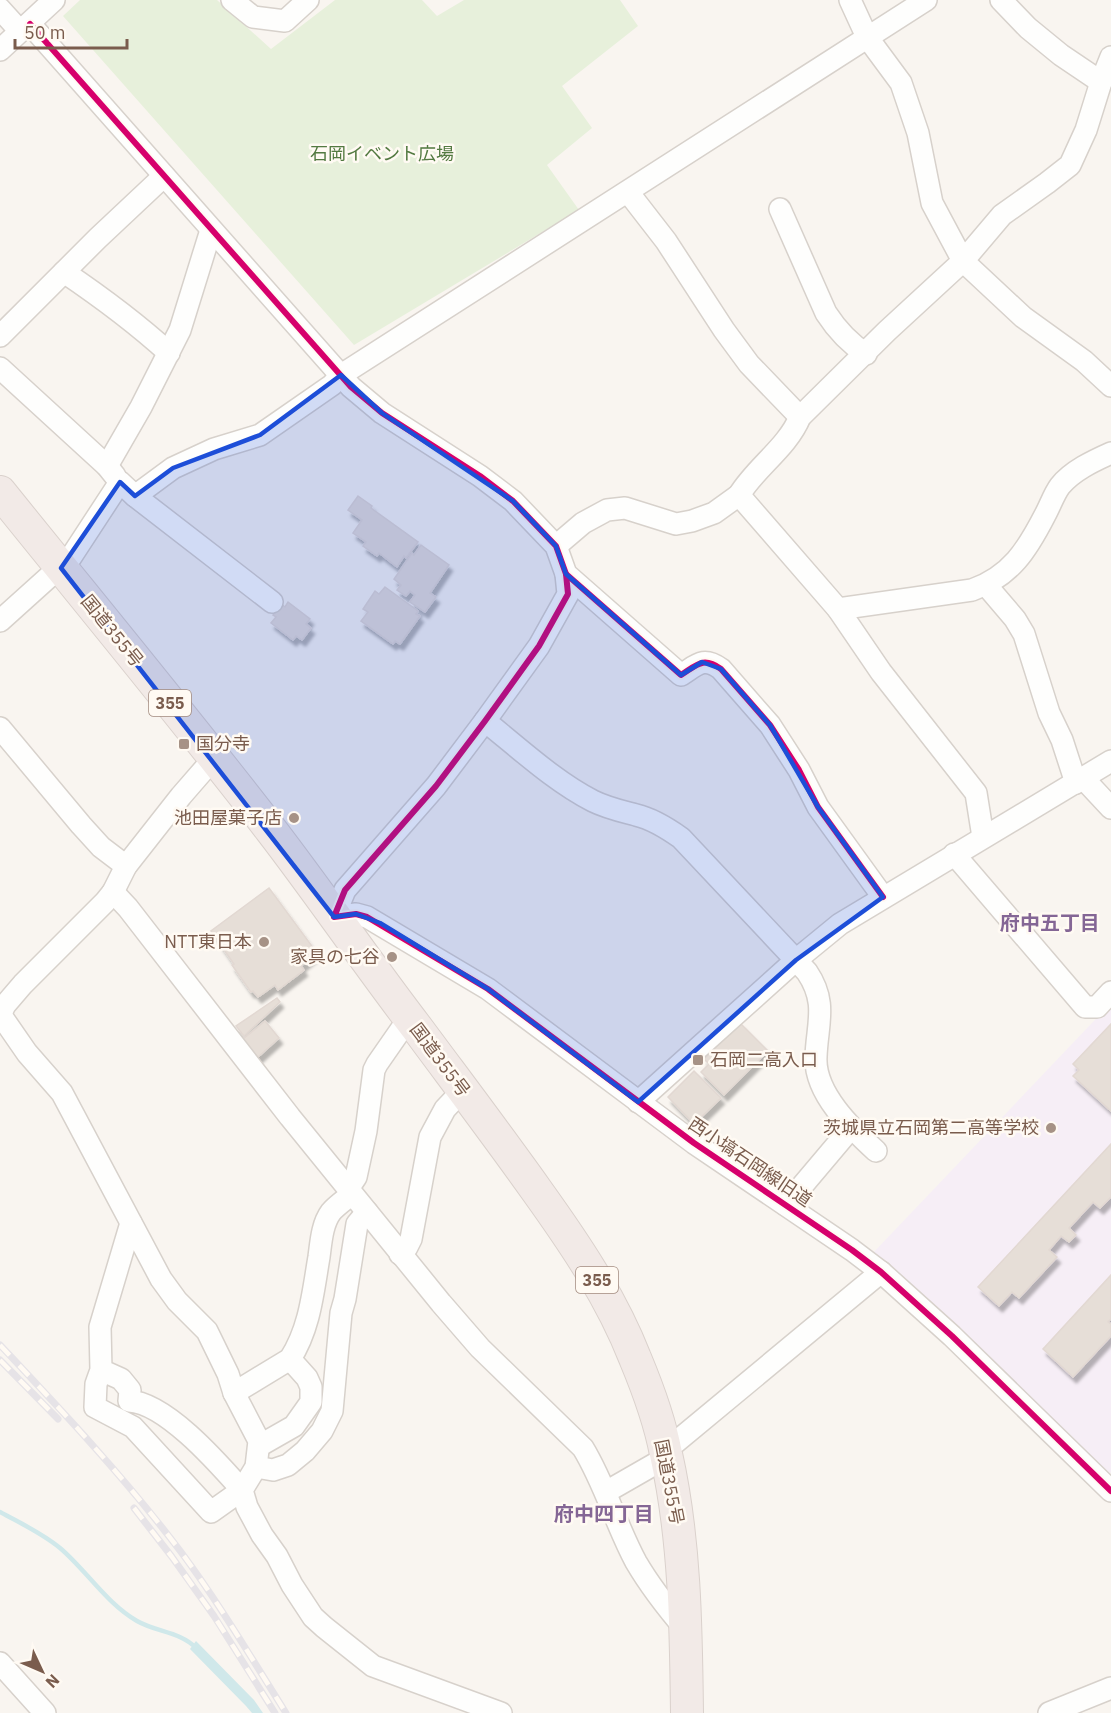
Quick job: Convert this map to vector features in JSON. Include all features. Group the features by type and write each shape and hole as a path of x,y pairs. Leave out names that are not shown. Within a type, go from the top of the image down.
{"highway":[{"name":"国道355号","path":"0,492 300,868 559,1222 612,1306 635,1357 666,1453 678,1529 686,1630 687,1713"}],"street":[{"path":"0,50 54,0"},
{"path":"232,0 253,17 285,21 308,0"},
{"path":"850,0 867,37 901,83 918,133 932,203 963,261 1023,317 1084,361 1111,386"},
{"path":"0,620 61,568 128,489 214,449 260,435 332,385 341,375 926,0"},
{"path":"1001,0 1060,55 1101,82"},
{"path":"0,9 25,27 164,176 351,387 382,413 480,476 513,501 556,546 566,574 568,594 539,646 436,786 345,890 334,917"},
{"path":"556,546 583,523 607,510 625,508 676,524 714,513 739,495 752,476 791,434 800,417 887,331 963,261 1002,215 1070,165 1086,130 1111,57"},
{"path":"0,336 164,176"},
{"path":"628,192 666,241 749,364 800,417"},
{"path":"780,209 826,313 836,329 852,345 866,354"},
{"path":"106,466 141,407 180,330 211,230"},
{"path":"64,272 115,308 169,353"},
{"path":"0,368 128,489 272,602"},
{"path":"838,609 972,590 986,585 1019,559 1059,487 1071,476 1111,453"},
{"path":"739,495 838,609 881,672 976,793 982,837"},
{"path":"566,574 681,675 702,662 712,662 721,669 770,724 799,770 818,807 883,897"},
{"path":"986,585 1015,619 1024,634 1049,713 1080,781 1111,808"},
{"path":"485,722 574,790 619,812 637,815 662,825 681,838 796,960 813,981 821,1008 816,1058 819,1076 829,1097 851,1128 876,1151"},
{"path":"0,728 101,847 126,866"},
{"path":"131,1223 100,1327 101,1370 96,1384 94,1407 133,1427 211,1512 242,1490 258,1456 260,1441 234,1394 228,1374 207,1331 177,1301 161,1279 62,1094 27,1053 1,1008 105,902 113,892 126,866 214,758"},
{"path":"638,1102 796,960 840,924 1111,761"},
{"path":"954,854 1085,1007 1097,1007 1111,992"},
{"path":"113,892 441,1303 480,1348 583,1448 594,1466 637,1562 669,1610 686,1630"},
{"name":"西小塙石岡線旧道","path":"334,917 356,914 367,917 488,989 694,1143 852,1250 881,1272 952,1336 1111,1491"},
{"path":"234,1394 290,1359 302,1336 310,1312 323,1231 330,1213 350,1191 356,1178 375,1070 402,1028"},
{"path":"400,1254 411,1239 430,1137 445,1109 463,1090"},
{"path":"786,1205 851,1128"},
{"path":"258,1456 273,1470 288,1465 305,1451 322,1431 332,1412 341,1313 357,1224 367,1212"},
{"path":"606,1492 666,1453 881,1272"},
{"path":"258,1456 294,1426 310,1402 311,1387 307,1378 290,1359"},
{"path":"101,1370 121,1379 130,1390 129,1401 141,1402 157,1410 209,1452 242,1490 247,1508 262,1535 313,1617 324,1627 373,1666 501,1713"},
{"path":"0,1664 45,1713"},
{"path":"1049,1713 1111,1688"}],"highlighted area":[{"path":"341,375 382,413 513,501 556,546 566,574 681,675 702,662 721,669 770,725 818,807 883,897 796,960 638,1102 488,989 380,923 356,914 334,917 61,568 120,482 135,496 173,468 260,435"}],"shaded area":[{"name":"茨城県立石岡第二高等学校","path":"1111,1003 1111,1472 1108,1475 872,1254"}],"green space":[{"name":"石岡イベント広場","path":"80,0 217,0 271,49 335,0 422,0 437,16 464,0 620,0 638,26 562,86 592,128 547,165 579,210 354,345 63,16"}],"water":[{"path":"196,1641 254,1700 263,1713 252,1713 190,1649"}],"building":[{"path":"358,496 418,542 397,567 379,553 377,556 363,546 366,542 353,533 362,520 348,510"},
{"path":"421,545 449,565 430,593 436,597 425,612 410,602 415,595 410,591 406,596 397,590 401,585 394,579 412,553 414,555"},
{"path":"385,587 418,611 416,614 420,616 400,644 395,641 393,644 361,621 368,612 363,609 375,591 379,594"},
{"path":"288,602 310,619 306,624 311,628 302,640 296,636 293,640 271,623 276,617 273,615 281,604 285,607"},
{"name":"NTT東日本","path":"269,888 317,953 301,966 304,970 278,990 275,985 258,997 253,991 251,992 211,931"},
{"path":"277,998 280,1002 244,1036 236,1026"},
{"path":"265,1021 279,1038 257,1058 243,1039"},
{"path":"740,1023 768,1051 724,1095 701,1072 709,1064 704,1059"},
{"path":"1111,1024 1111,1111 1073,1076 1079,1070 1073,1064"},
{"path":"694,1071 721,1098 694,1124 668,1097"},
{"path":"1111,1144 1111,1197 1100,1208 1093,1202 1069,1228 1076,1235 1069,1242 1061,1236 1049,1250 1057,1257 1019,1298 1012,1292 999,1306 978,1287"},
{"path":"1111,1275 1111,1319 1108,1322 1111,1324 1111,1336 1073,1377 1043,1349"}],"waterway":[{"path":"0,1512 60,1548 126,1614 144,1625 176,1635 196,1648"}],"railway":[{"path":"0,1345 94,1446 181,1552 209,1591 286,1713"},
{"path":"0,1360 58,1419"},
{"path":"134,1508 214,1616 275,1713"}],"cycle path":[{"path":"30,24 351,387 382,413 480,476 513,501 556,546 566,574 681,675 700,663 709,663 721,669 770,725 799,770 818,807 883,897"},
{"path":"566,574 568,594 539,646 436,786 345,890 334,917 356,914 367,917 488,989 694,1143 852,1250 881,1272 952,1336 1111,1491"}],"place":[{"name":"国分寺","path":"184,744"},
{"name":"池田屋菓子店","path":"294,818"},
{"name":"NTT東日本","path":"264,942"},
{"name":"家具の七谷","path":"392,957"},
{"name":"石岡二高入口","path":"698,1060"},
{"name":"茨城県立石岡第二高等学校","path":"1051,1128"}],"district":[{"name":"府中五丁目","path":"1050,923"},
{"name":"府中四丁目","path":"604,1514"}]}
